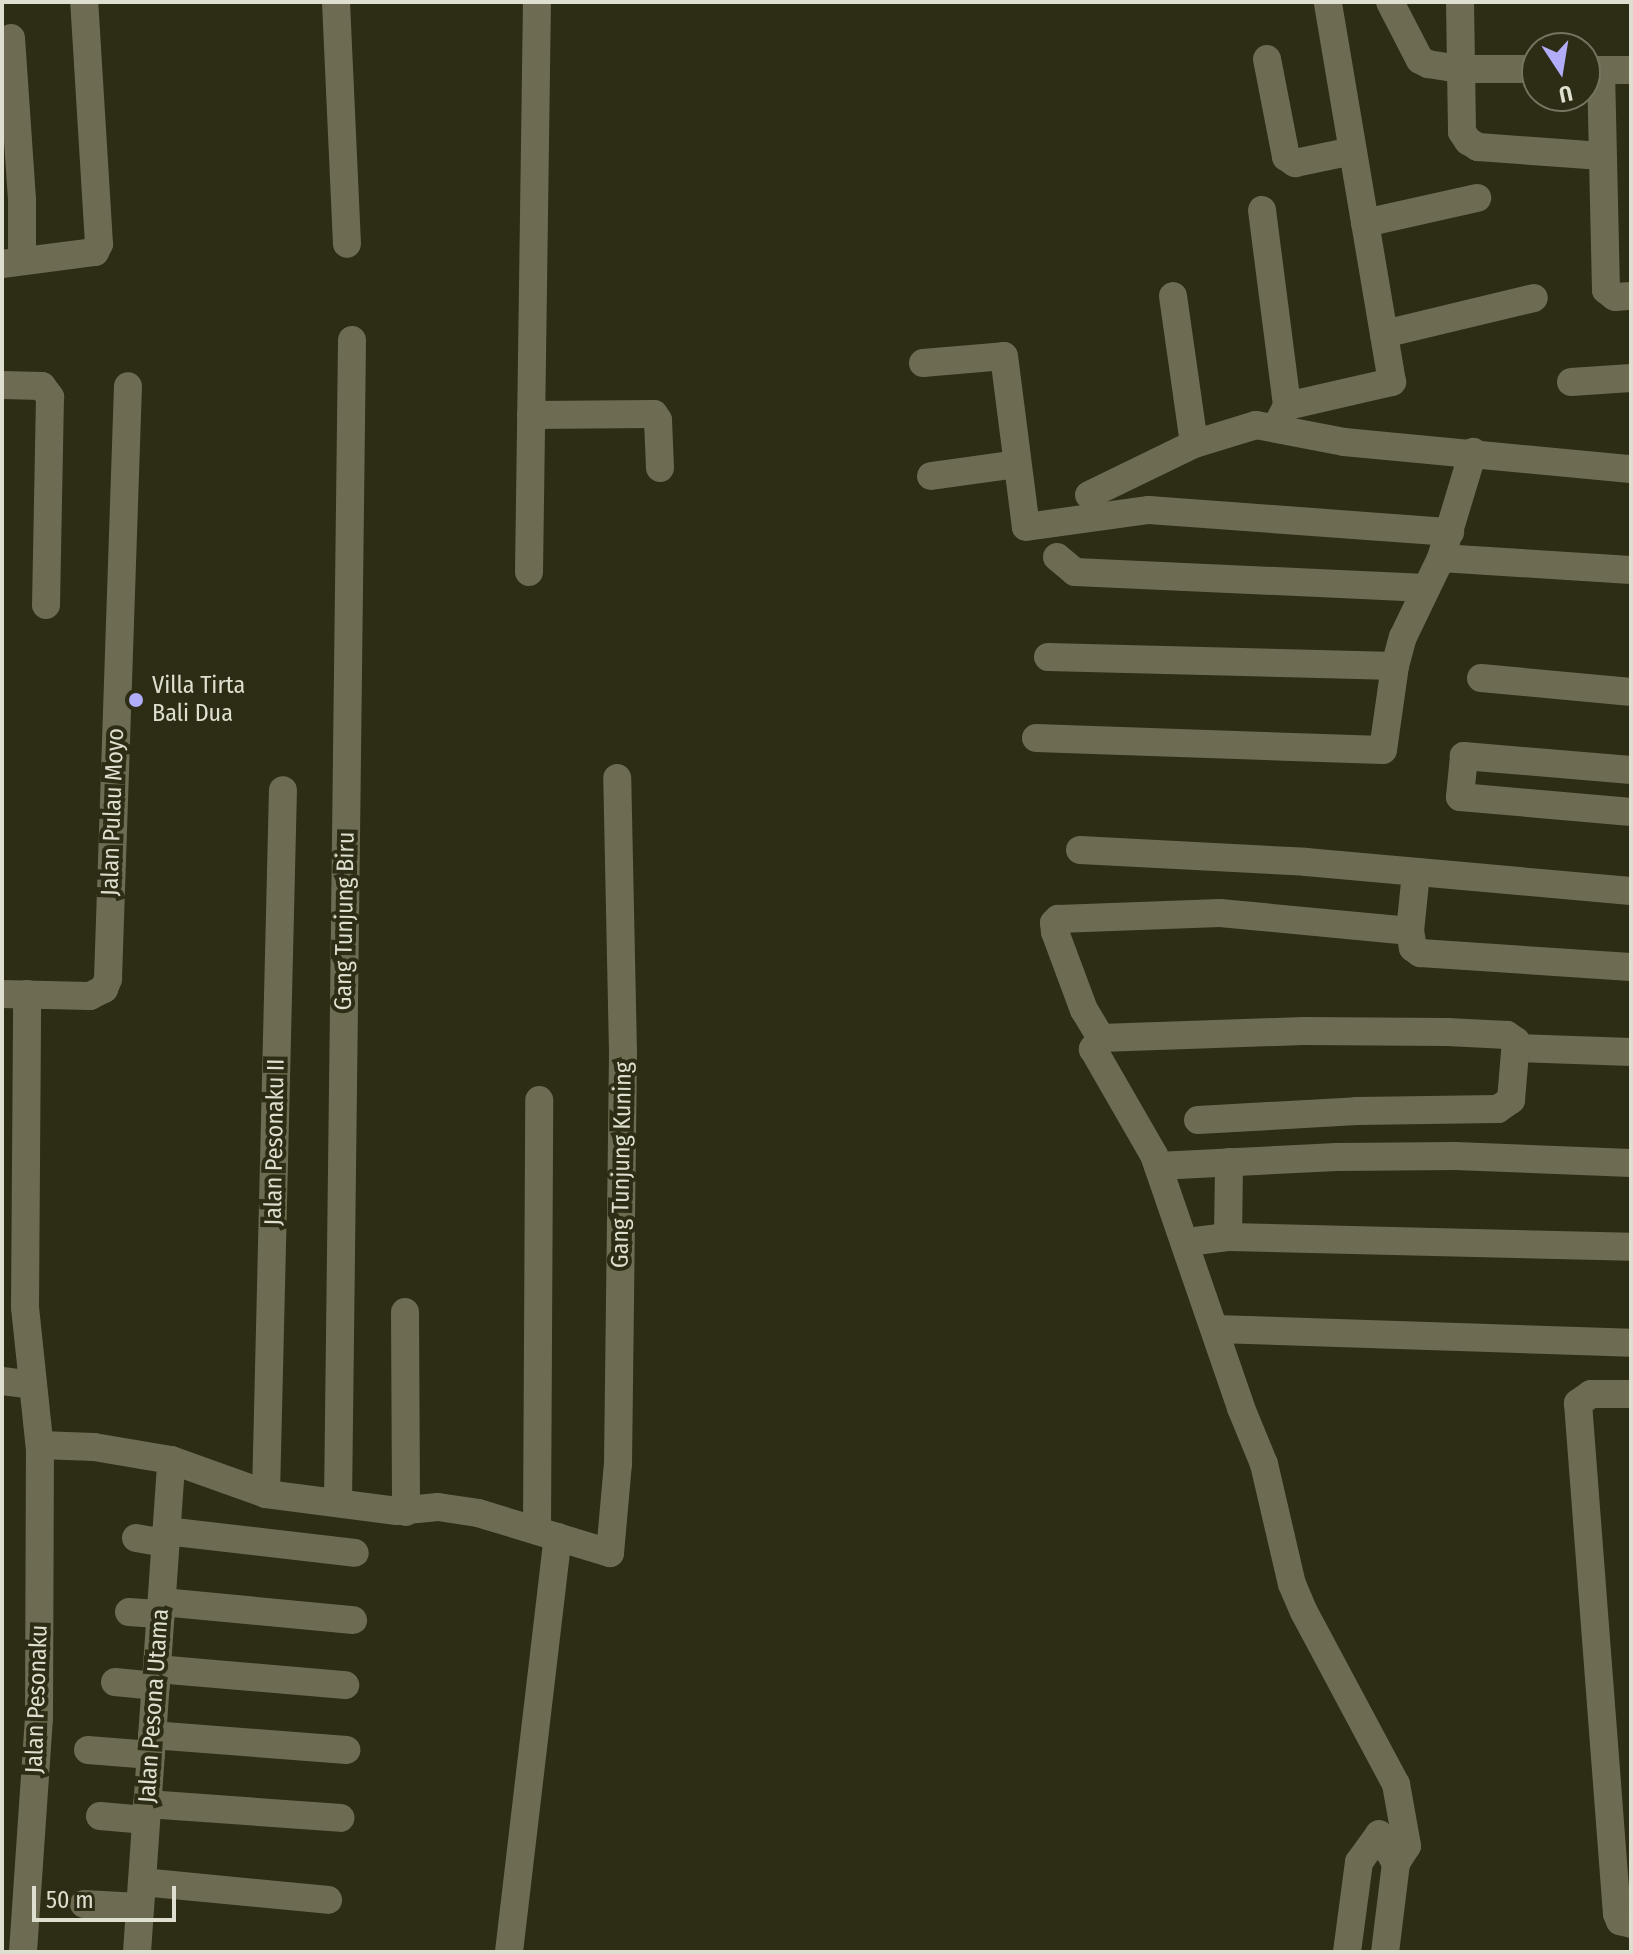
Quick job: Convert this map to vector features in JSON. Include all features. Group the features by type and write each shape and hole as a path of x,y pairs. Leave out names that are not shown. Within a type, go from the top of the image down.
{"street":[{"path":"11,38 22,200 12,263 95,252 99,244 97,191 84,2"},
{"path":"336,2 347,244"},
{"path":"529,572 537,2"},
{"path":"1089,495 1194,444 1392,382 1328,2"},
{"path":"1390,2 1420,60 1438,67 1460,69 1521,69"},
{"path":"1460,2 1462,132 1478,147 1602,156"},
{"path":"1267,59 1286,157 1295,163 1353,151"},
{"path":"1601,70 1631,70"},
{"path":"1597,112 1602,156 1606,290 1615,297 1631,296"},
{"path":"1365,223 1477,198"},
{"path":"1262,210 1280,418"},
{"path":"1173,296 1194,444"},
{"path":"1384,334 1534,298"},
{"name":"Gang Tunjung Biru","path":"338,1502 352,340"},
{"path":"923,363 1004,356 1026,527 1149,510 1631,570"},
{"path":"1571,382 1631,378"},
{"path":"2,385 42,386 50,397 46,605"},
{"name":"Jalan Pulau Moyo","path":"14,994 90,996 104,989 108,979 128,386"},
{"path":"531,415 654,414 658,420 660,468"},
{"path":"1280,418 1344,442 1631,469"},
{"path":"1036,738 1383,750 1395,666 1414,609 1446,545 1473,452"},
{"path":"931,476 1017,464"},
{"path":"1057,557 1075,572 1426,588"},
{"path":"1048,657 1395,666"},
{"path":"1481,678 1631,692"},
{"path":"1631,770 1464,756 1460,797 1631,812"},
{"name":"Gang Tunjung Kuning","path":"548,1534 610,1553 618,1464 623,1085 617,778"},
{"name":"Jalan Pesonaku II","path":"266,1494 283,790"},
{"path":"1080,850 1306,862 1631,891"},
{"path":"1416,873 1410,931 1413,948 1420,953 1631,967"},
{"path":"1101,1038 1084,1010 1055,932 1054,923 1058,919 1220,913 1410,931"},
{"name":"Jalan Pesonaku","path":"14,994 25,1307 40,1445 39,1719 23,1952"},
{"path":"1101,1038 1303,1031 1447,1032 1507,1035 1513,1037 1517,1048 1511,1100 1498,1109 1198,1120"},
{"path":"1101,1038 1093,1049 1140,1125 1158,1166 1179,1229 1187,1242 1241,1408 1264,1464 1292,1584 1318,1642 1371,1731 1396,1784 1407,1830 1385,1952"},
{"path":"1517,1048 1631,1052"},
{"path":"509,1952 548,1534 539,1100"},
{"path":"1158,1166 1455,1156 1631,1163"},
{"path":"1228,1237 1229,1162"},
{"path":"1187,1242 1228,1237 1631,1247"},
{"path":"405,1312 406,1512"},
{"path":"1216,1329 1631,1343"},
{"path":"2,1381 33,1385"},
{"path":"1631,1394 1591,1394 1578,1403 1617,1914 1620,1921 1631,1924"},
{"path":"40,1445 94,1447 171,1460 266,1494 406,1512 450,1508 548,1534"},
{"name":"Jalan Pesona Utama","path":"137,1952 171,1460"},
{"path":"136,1538 166,1537 355,1553"},
{"path":"129,1612 161,1608 353,1620"},
{"path":"115,1682 156,1678 345,1685"},
{"path":"88,1750 151,1745 346,1750"},
{"path":"100,1816 147,1812 340,1818"},
{"path":"1347,1952 1359,1862 1379,1834 1400,1857"},
{"path":"84,1904 141,1894 328,1900"}],"place":[{"name":"Villa Tirta Bali Dua","path":"136,700"}]}
